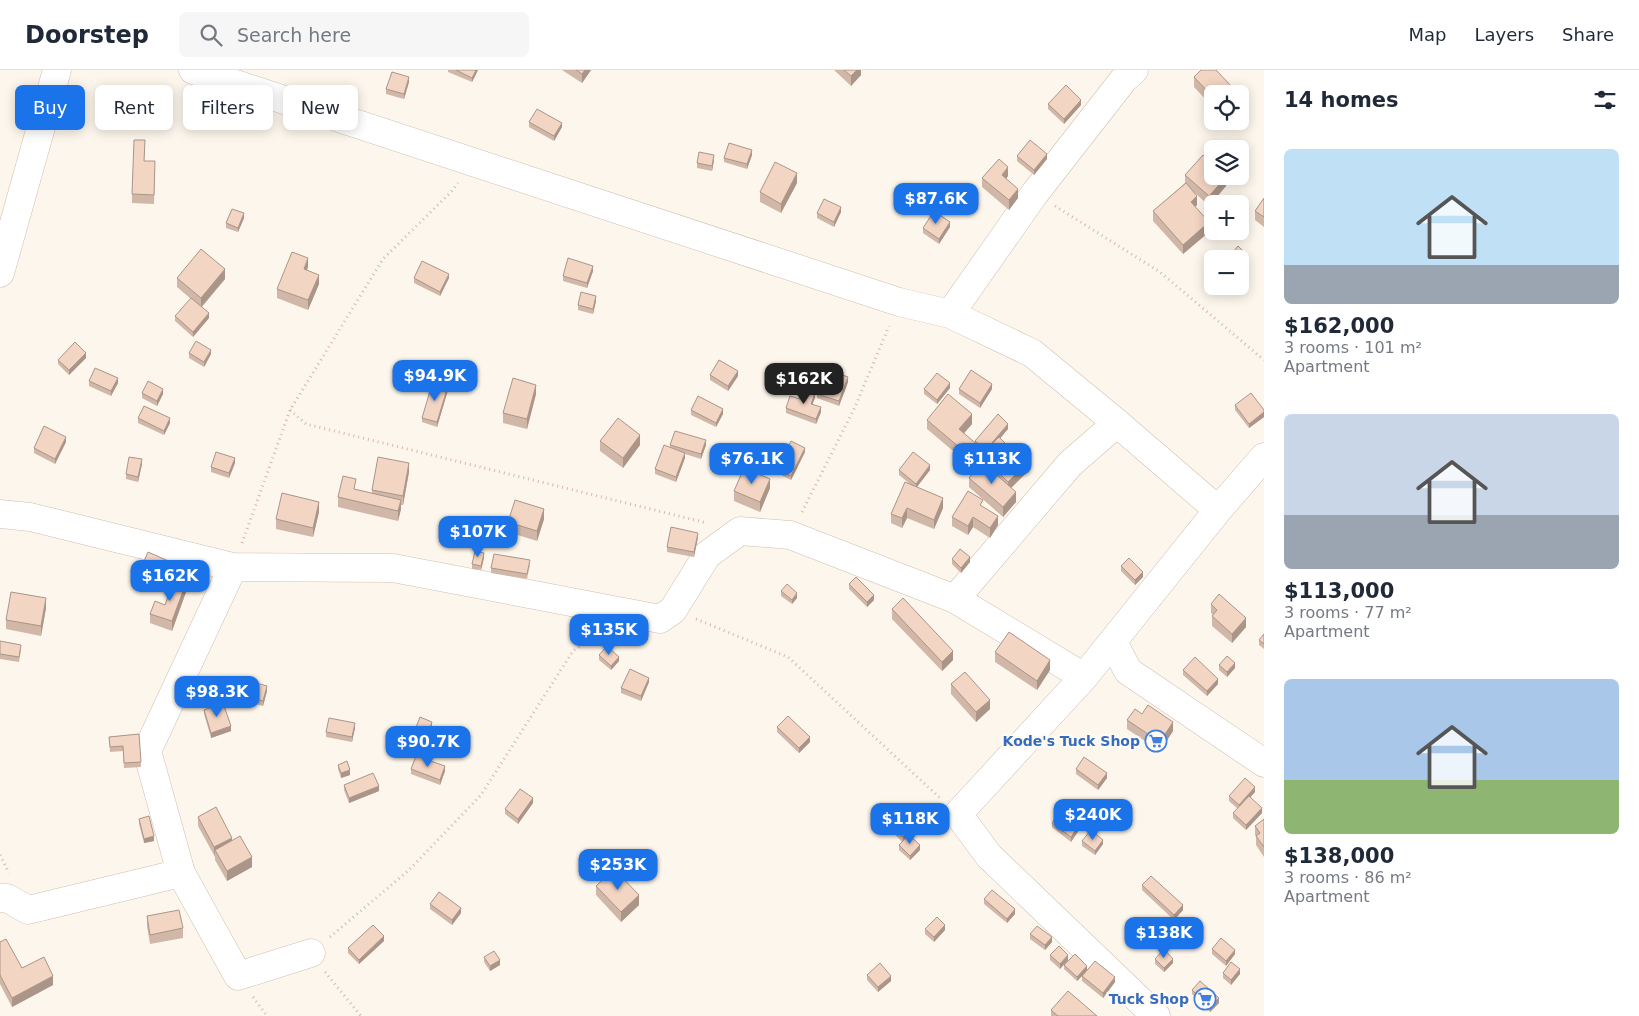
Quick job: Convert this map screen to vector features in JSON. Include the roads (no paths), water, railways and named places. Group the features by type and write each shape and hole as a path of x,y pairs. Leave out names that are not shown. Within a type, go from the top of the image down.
{"street":[{"path":"0,273 57,70"},
{"path":"194,70 899,302 950,314 1032,353 1218,510"},
{"path":"950,314 1035,193 1124,73"},
{"path":"954,599 1070,464 1117,423"},
{"path":"1156,1016 989,856 958,814 1084,677 1218,510 1264,457"},
{"path":"0,514 30,518 233,567 393,568 660,618 672,610 707,555 740,531 790,535 954,599 1084,677"},
{"path":"233,567 147,751 181,873 238,976 310,953"},
{"path":"1113,642 1128,671 1264,763"},
{"path":"0,898 7,898 28,910 181,873"}],"place":[{"name":"Kode's Tuck Shop","path":"1156,741"},
{"name":"Tuck Shop","path":"1205,999"}]}
